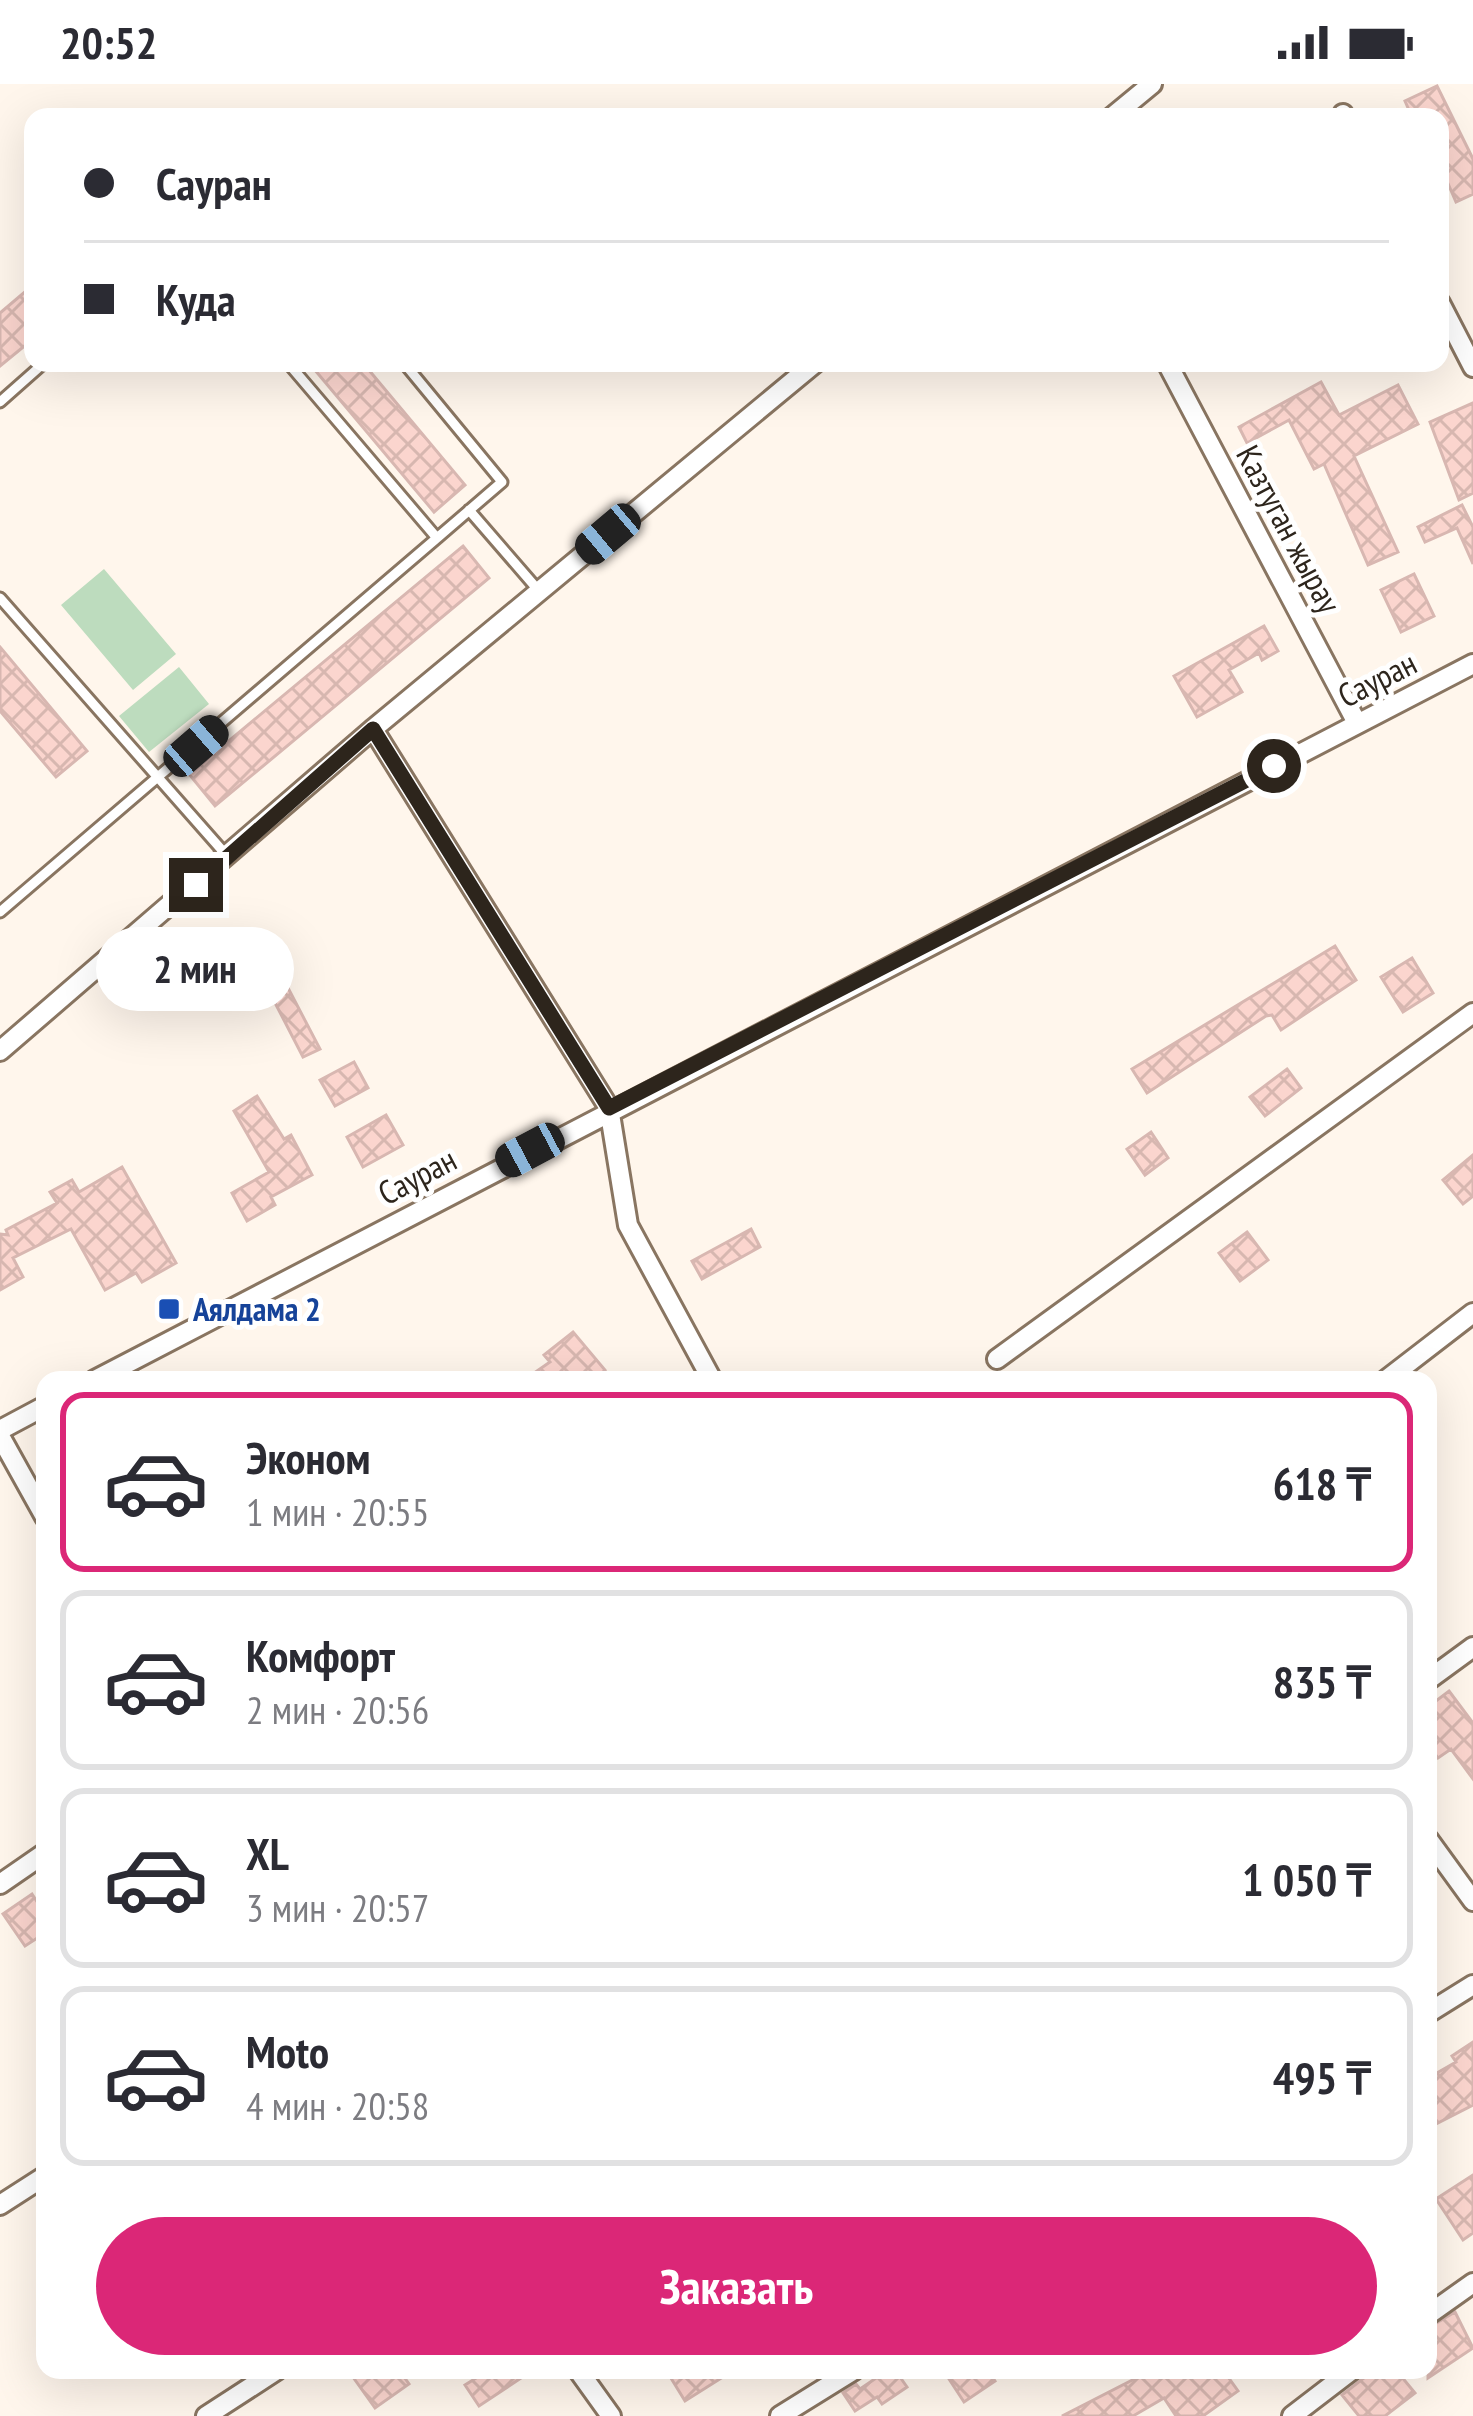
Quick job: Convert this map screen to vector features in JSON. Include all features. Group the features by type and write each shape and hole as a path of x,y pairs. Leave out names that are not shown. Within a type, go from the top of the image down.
{"street":[{"path":"1123,108 1152,84"},
{"path":"1449,320 1473,367"},
{"path":"0,1051 373,729 804,372"},
{"name":"Казтуган жырау","path":"1173,372 1357,723"},
{"name":"Сауран","path":"112,1371 609,1108 1473,664"},
{"path":"373,729 609,1108 628,1225 707,1371"},
{"path":"997,1359 1473,1012"},
{"path":"1398,1371 1473,1313"},
{"path":"36,1411 0,1433 36,1500"},
{"path":"1437,1673 1473,1647"},
{"path":"1437,1851 1473,1901"},
{"path":"0,1884 36,1859"},
{"path":"1437,2007 1473,1985"},
{"path":"0,2205 36,2182"},
{"path":"1437,2309 1473,2283"},
{"path":"206,2416 263,2379"},
{"path":"584,2379 611,2416"},
{"path":"780,2416 840,2379"},
{"path":"1292,2416 1340,2379"}],"lane":[{"path":"0,402 34,372"},
{"path":"296,372 436,538"},
{"path":"0,912 502,482 411,372"},
{"path":"469,510 539,591"},
{"path":"0,598 228,857"}],"green space":[{"path":"104,569 176,654 133,690 61,605"},
{"path":"179,667 209,704 149,752 119,716"}],"building":[{"path":"1437,86 1448,108 1408,108 1405,101"},
{"path":"1449,110 1473,159 1473,194 1456,202 1449,186"},
{"path":"24,293 24,346 0,366 0,313"},
{"path":"317,372 371,372 465,485 434,512"},
{"path":"1321,382 1339,415 1398,385 1418,424 1354,456 1398,552 1368,565 1324,464 1314,469 1289,420 1247,443 1239,427"},
{"path":"1473,403 1473,493 1459,500 1430,422"},
{"path":"1462,505 1473,527 1473,564 1457,528 1425,542 1418,527"},
{"path":"463,546 489,578 215,806 189,774"},
{"path":"1414,574 1434,616 1401,632 1381,590"},
{"path":"1264,626 1278,651 1262,660 1259,653 1229,670 1242,692 1197,717 1174,676"},
{"path":"0,647 87,751 56,777 0,711"},
{"path":"1335,946 1356,980 1281,1030 1272,1015 1266,1016 1147,1093 1132,1069"},
{"path":"1412,958 1433,993 1403,1012 1381,977"},
{"path":"287,986 320,1049 303,1057 271,995"},
{"path":"354,1062 368,1088 335,1106 320,1080"},
{"path":"1287,1069 1301,1088 1265,1116 1250,1097"},
{"path":"257,1096 284,1139 291,1135 312,1175 271,1197 275,1205 247,1221 232,1193 269,1172 234,1111"},
{"path":"386,1115 403,1145 363,1167 347,1137"},
{"path":"1151,1132 1168,1158 1145,1175 1127,1149"},
{"path":"1473,1155 1473,1196 1463,1204 1443,1180"},
{"path":"122,1167 176,1263 142,1282 136,1273 105,1290 71,1229 13,1258 23,1277 0,1290 0,1234 8,1235 6,1230 57,1203 50,1192 72,1180 79,1192"},
{"path":"751,1229 760,1247 702,1279 692,1261"},
{"path":"1247,1232 1268,1260 1240,1281 1219,1253"},
{"path":"573,1332 605,1370 537,1371 550,1362 544,1355"},
{"path":"1449,1691 1473,1723 1473,1779 1451,1749 1437,1757 1437,1700"},
{"path":"32,1894 36,1939 25,1946 3,1914"},
{"path":"1473,2042 1473,2105 1437,2123 1437,2073 1456,2062 1452,2056"},
{"path":"1473,2175 1473,2233 1463,2240 1437,2198"},
{"path":"1455,2312 1473,2348 1437,2372 1437,2323"},
{"path":"354,2379 405,2379 409,2384 375,2408"},
{"path":"475,2379 520,2379 479,2406 465,2385"},
{"path":"672,2379 720,2379 685,2401"},
{"path":"875,2379 901,2379 907,2387 882,2404 877,2397 855,2411 843,2393 856,2384 860,2389"},
{"path":"949,2379 994,2379 995,2381 964,2402"},
{"path":"1134,2379 1229,2379 1238,2391 1203,2416 1176,2416 1164,2398 1133,2416 1062,2416"},
{"path":"1362,2379 1403,2379 1415,2393 1385,2416 1359,2416 1342,2395"}],"place":[{"name":"Аялдама 2","path":"169,1309"}],"route":[{"path":"196,885 373,729 609,1108 1274,766"}]}
